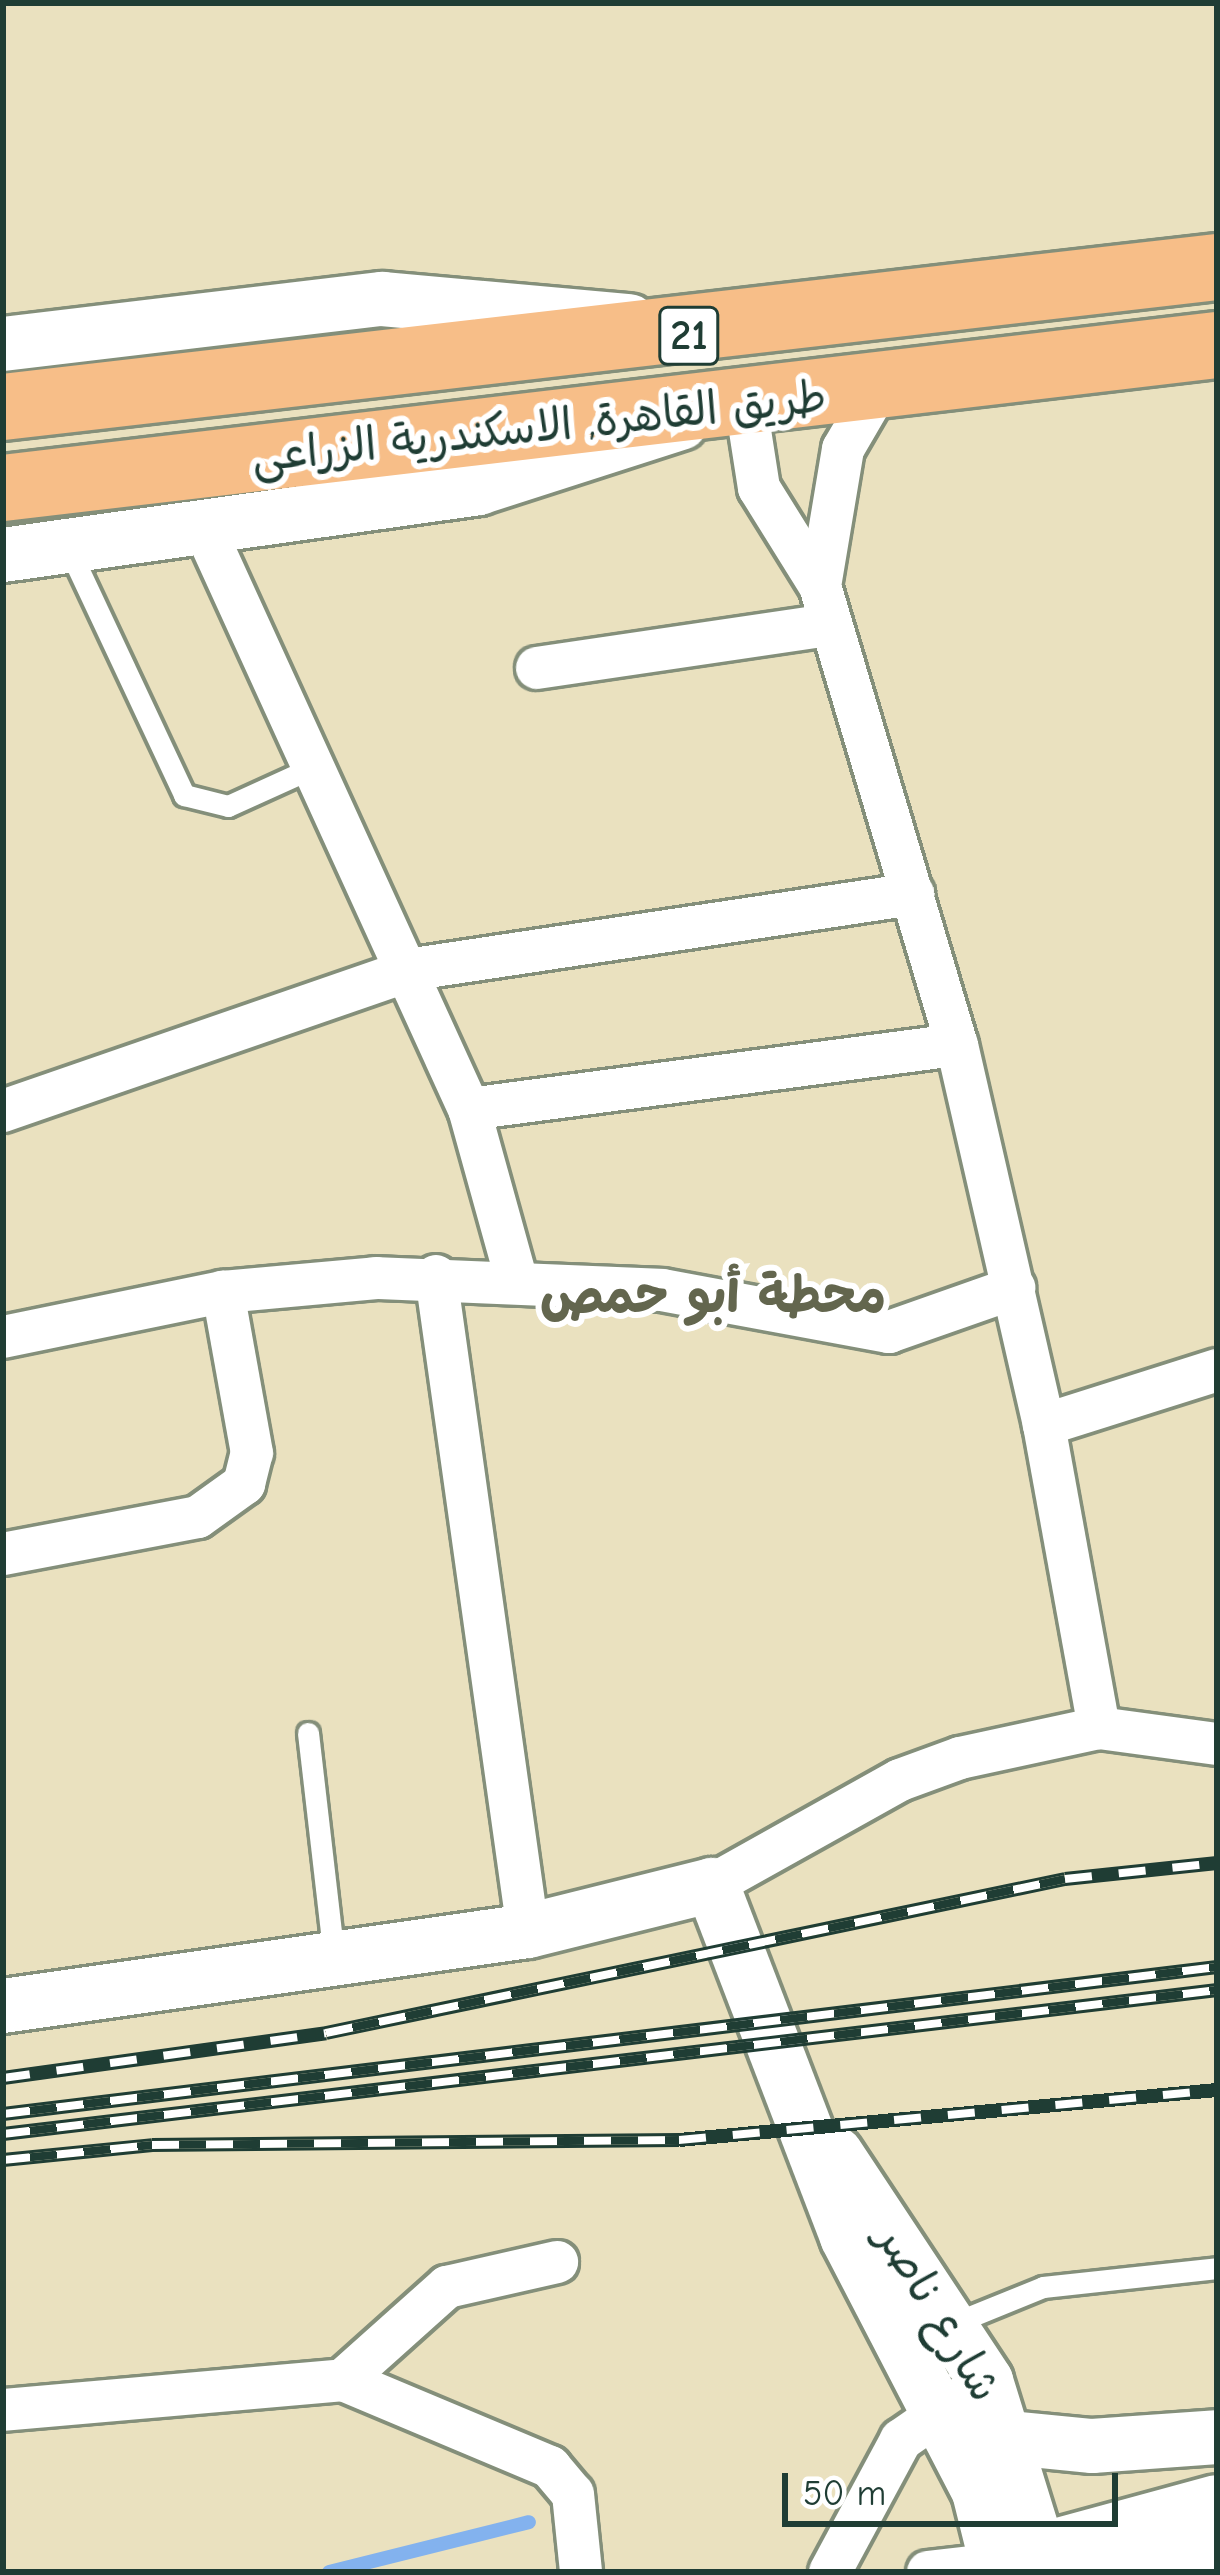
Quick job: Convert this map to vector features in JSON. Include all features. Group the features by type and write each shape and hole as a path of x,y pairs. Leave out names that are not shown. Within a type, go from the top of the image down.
{"highway":[{"name":"طريق القاهرة, الاسكندرية الزراعى","path":"3,407 696,336 1217,267"},
{"name":"طريق القاهرة, الاسكندرية الزراعى","path":"3,488 730,407 1217,345"}],"street":[{"path":"3,344 382,299 548,308 696,336"},
{"path":"824,606 843,449 878,388"},
{"path":"3,555 478,488 730,407 759,488 824,606 957,1045 1044,1425 1099,1728"},
{"path":"206,530 414,969 469,1109 516,1279"},
{"path":"537,668 824,606"},
{"path":"3,1111 414,969 913,894"},
{"path":"469,1109 957,1045"},
{"path":"3,1337 223,1292 436,1276 662,1290 889,1332 1014,1288"},
{"path":"436,1276 528,1931"},
{"path":"3,1554 198,1517 237,1493 252,1453 223,1292"},
{"path":"1044,1425 1217,1370"},
{"path":"3,2006 528,1931 712,1885 900,1780 1099,1728 1217,1744"},
{"name":"شارع ناصر","path":"712,1885 818,2144 847,2236 959,2407 1025,2563"},
{"name":"شارع ناصر","path":"818,2144 843,2158 952,2324 959,2407"},
{"path":"344,2380 447,2287 557,2262"},
{"path":"3,2410 344,2380 550,2467 573,2494 581,2572"},
{"path":"830,2572 866,2488 959,2407 1008,2438 1092,2446 1217,2437"},
{"name":"شارع ناصر","path":"1008,2438 1025,2563"},
{"path":"1025,2563 1217,2502"},
{"path":"928,2572 1217,2551"}],"lane":[{"path":"68,547 184,795 228,806 316,766"},
{"path":"308,1733 334,1958"},
{"path":"952,2324 1043,2287 1217,2268"}],"waterway":[{"path":"329,2572 529,2522"}],"railway":[{"path":"3,2078 326,2033 1065,1879 1217,1863"},
{"path":"3,2114 1217,1967"},
{"path":"3,2134 1217,1990"},
{"path":"3,2160 152,2145 679,2140 1217,2090"}],"district":[{"name":"محطة أبو حمص","path":"713,1296"}]}
